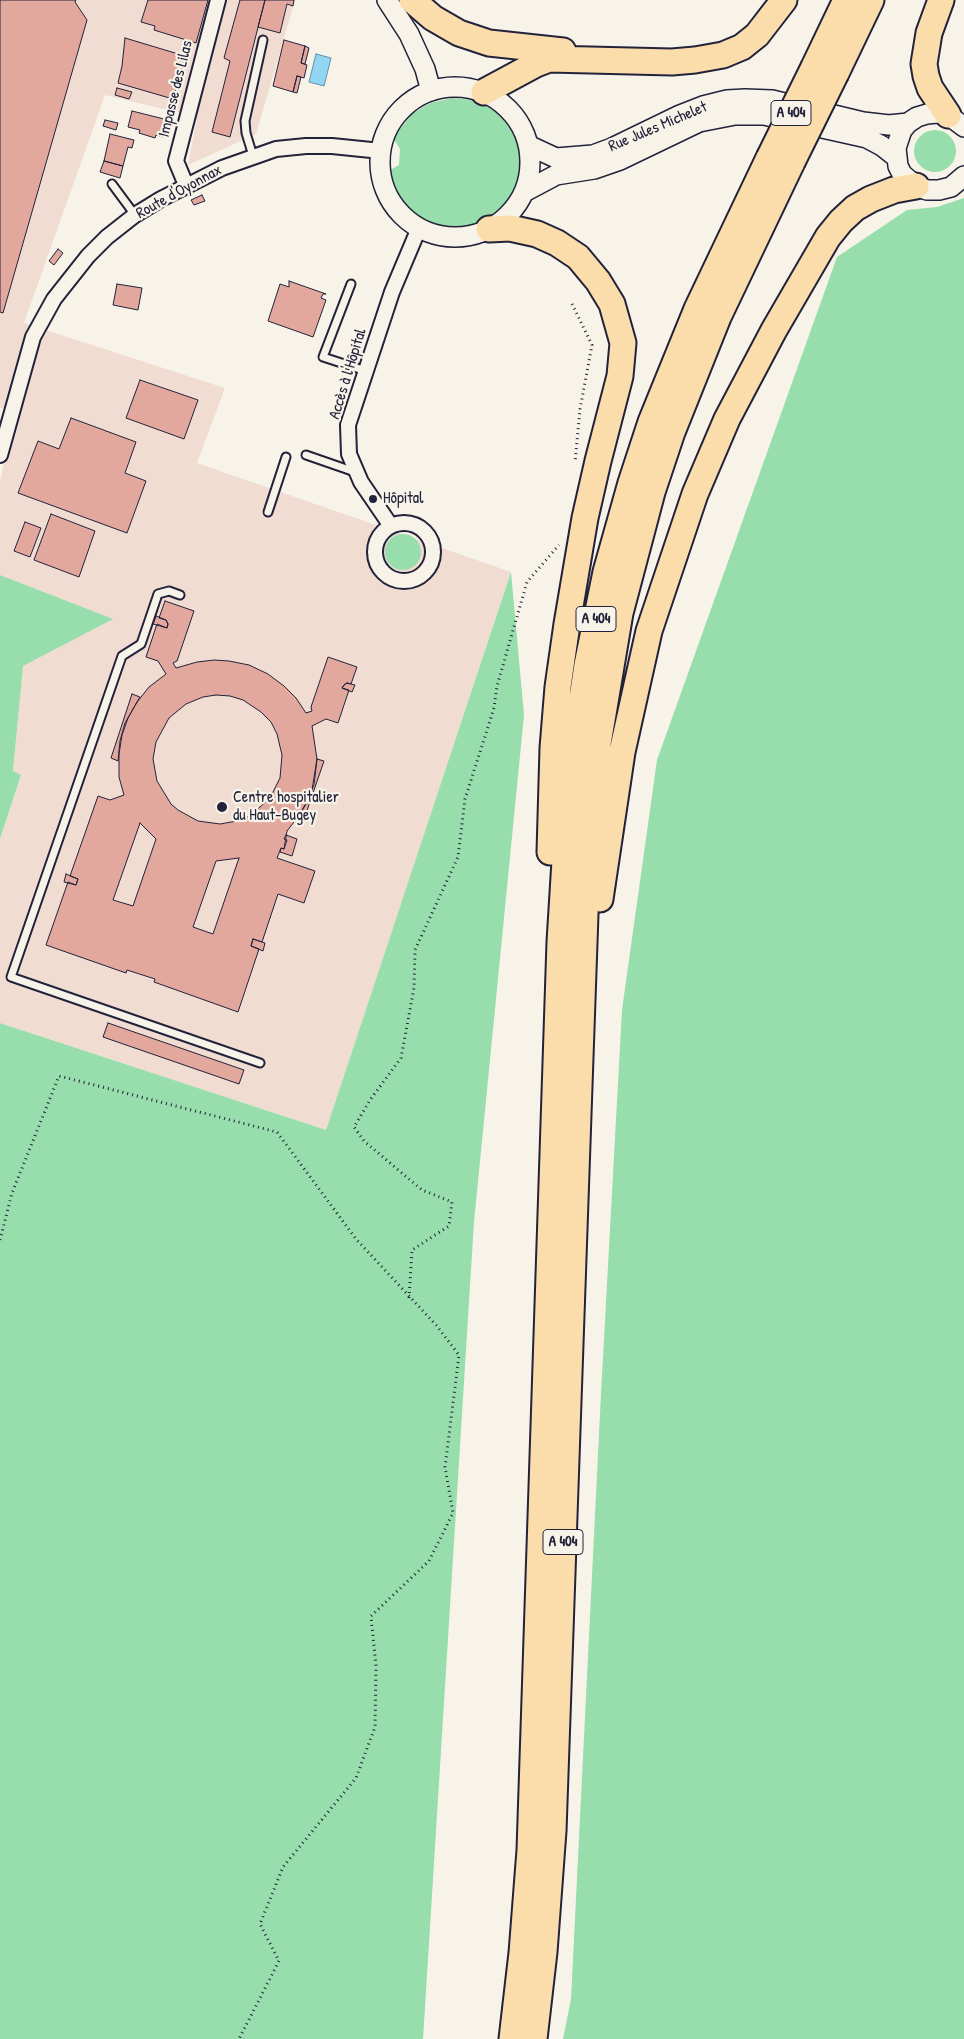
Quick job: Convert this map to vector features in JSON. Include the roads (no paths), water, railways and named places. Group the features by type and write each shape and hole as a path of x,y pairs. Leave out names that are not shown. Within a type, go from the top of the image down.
{"highway":[{"path":"412,0 433,18 450,28 489,43 543,48 618,61"},
{"path":"484,92 536,64 549,60 695,60 724,55 742,47 757,35 784,0"},
{"name":"A 404","path":"825,70 846,0"},
{"name":"A 404","path":"534,2039 544,1952 553,1831 587,855 592,794 605,699 620,613 652,492 687,391 733,284 781,160 825,70 871,0"},
{"path":"941,0 930,33 924,64 930,88 956,121"},
{"name":"A 404","path":"512,2039 522,1953 530,1841 560,942 575,745 587,665 606,572 631,483 651,422 673,366 724,251 781,160"},
{"path":"579,1045 610,825 633,696 649,631 695,494 732,411 774,330 828,237 841,221 864,202 878,195 916,186"},
{"path":"489,229 510,228 536,234 557,243 578,257 608,295 617,317 623,343 620,376 598,461 576,571 558,687 551,798 549,872 550,991 555,1110"}],"main road":[{"path":"387,0 409,34 426,69 431,91"},
{"path":"449,88 468,88 484,92 505,106 520,123 528,145 530,174 524,192 510,214 489,229 476,235 460,238 433,235 419,228 401,214 388,195 383,183 380,159 387,131 398,114 413,100 431,91 449,88"},
{"name":"Rue Jules Michelet","path":"528,145 556,158 592,155 612,148 680,115 726,100 772,100 863,122 889,125 908,123 917,117 937,113 956,121"},
{"name":"Rue Jules Michelet","path":"524,192 556,175 594,169 613,163 699,122 735,115 764,115 867,138 882,146 896,157"},
{"path":"908,123 898,139 896,157 902,174 916,186 927,190 951,187 964,176"}],"street":[{"name":"Impasse des Lilas","path":"186,185 176,161 218,0"},
{"name":"Route d'Oyonnax","path":"0,455 33,337 50,306 88,256 107,237 135,215 186,185 253,156 276,150 306,146 332,146 381,151"},
{"name":"Accès à l'Hôpital","path":"391,526 357,473 349,454 348,425 392,292 419,228"},
{"path":"400,523 419,527 431,541 432,560 423,574 416,579 402,582 394,580 380,570 376,562 375,544 384,530 391,526 400,523"}],"lane":[{"path":"253,156 246,133 245,121 263,40"},
{"path":"112,184 135,215"},
{"path":"350,284 323,357 366,371"},
{"path":"306,455 357,473"},
{"path":"268,512 286,457"},
{"path":"180,595 169,591 158,594 141,644 122,656 11,977 260,1062"}],"water":[{"path":"316,54 331,58 324,86 309,82"}],"place":[{"name":"Hôpital","path":"373,499"},
{"name":"Centre hospitalier du Haut-Bugey","path":"222,807"}]}
